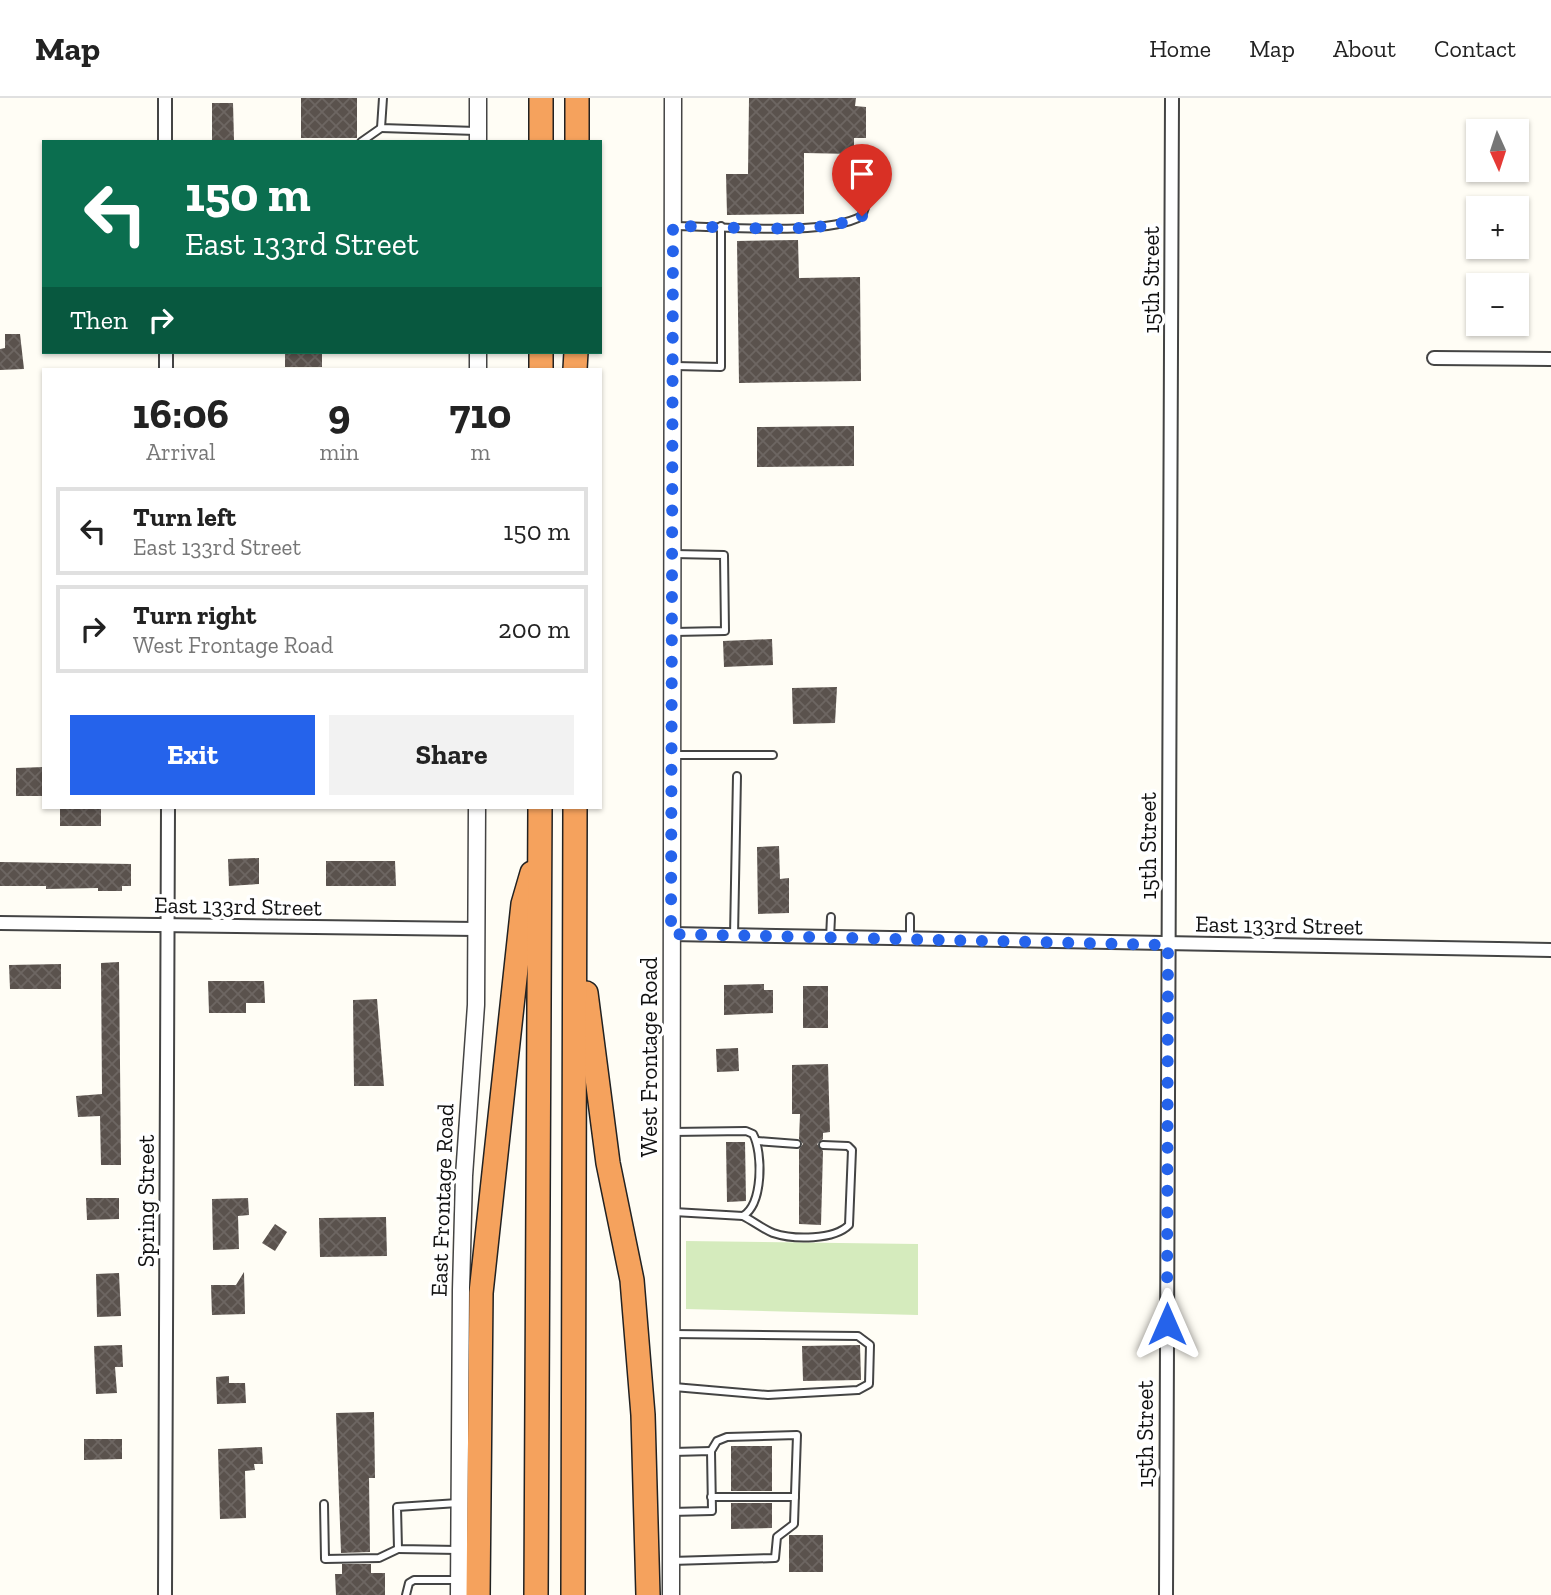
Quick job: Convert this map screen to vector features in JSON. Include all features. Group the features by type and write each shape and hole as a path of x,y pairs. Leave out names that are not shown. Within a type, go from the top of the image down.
{"highway":[{"path":"541,98 541,140"},
{"path":"577,140 578,98"},
{"path":"536,1595 540,809"},
{"path":"573,1595 575,809"},
{"path":"478,1595 479,1364 484,1247 523,904 540,846"},
{"path":"574,900 608,1163 632,1280 643,1415 648,1595"}],"street":[{"path":"165,98 165,140"},
{"path":"478,98 478,136"},
{"name":"West Frontage Road","path":"671,1595 673,98"},
{"name":"15th Street","path":"1166,1595 1172,98"},
{"path":"1434,358 1551,359"},
{"name":"Spring Street","path":"165,1595 167,809"},
{"name":"East Frontage Road","path":"458,1588 461,1290 464,1176 476,1005 477,809"},
{"name":"East 133rd Street","path":"0,923 476,929"},
{"name":"East 133rd Street","path":"671,934 1551,950"}],"lane":[{"path":"381,128 383,98"},
{"path":"364,140 381,128 478,136"},
{"path":"673,226 821,227 848,224 862,216 868,199"},
{"path":"672,366 721,367 720,226"},
{"path":"671,632 725,631 724,555 672,554"},
{"path":"671,755 773,755"},
{"path":"734,936 737,776"},
{"path":"830,938 831,917"},
{"path":"910,917 910,939"},
{"path":"672,1132 746,1131 757,1141 797,1144"},
{"path":"743,1216 751,1211 756,1201 757,1141"},
{"path":"672,1212 743,1216 775,1234 828,1238 841,1233 849,1225 852,1150 848,1146 824,1145"},
{"path":"672,1334 859,1336 870,1345 871,1375 869,1384 858,1390 768,1395 672,1387"},
{"path":"671,1512 712,1511 711,1451 717,1440 727,1437 796,1435 794,1524 777,1537 775,1558 671,1561"},
{"path":"671,1452 711,1451"},
{"path":"711,1497 795,1496"},
{"path":"398,1549 397,1507 460,1503"},
{"path":"324,1504 325,1559 379,1558 398,1549 459,1550"},
{"path":"406,1595 408,1583 414,1580 458,1588"}],"green space":[{"path":"686,1241 918,1244 918,1315 686,1309"}],"building":[{"path":"301,98 357,98 357,138 301,138"},
{"path":"749,98 856,98 855,106 866,107 866,138 854,138 854,154 804,153 804,214 727,215 726,174 748,174"},
{"path":"212,103 233,103 234,140 212,140"},
{"path":"798,240 799,278 860,277 861,381 739,383 737,241"},
{"path":"5,334 20,334 24,369 0,370 0,349 5,348"},
{"path":"285,354 322,354 322,367 285,367"},
{"path":"854,426 854,466 757,467 757,427"},
{"path":"772,639 773,665 724,667 723,641"},
{"path":"837,687 835,723 793,724 792,688"},
{"path":"42,767 42,796 16,796 16,768"},
{"path":"60,809 101,809 101,826 60,826"},
{"path":"779,846 780,879 789,878 789,913 758,914 757,847"},
{"path":"259,858 259,884 229,886 228,859"},
{"path":"326,861 395,861 396,886 326,886"},
{"path":"0,862 131,864 131,886 122,886 122,891 98,891 98,888 0,886"},
{"path":"119,962 121,1165 101,1165 100,1116 78,1117 76,1096 102,1094 101,963"},
{"path":"61,964 61,989 10,989 9,965"},
{"path":"208,981 264,981 265,1003 246,1003 246,1013 209,1013"},
{"path":"764,984 764,990 773,990 773,1013 724,1015 724,985"},
{"path":"803,986 828,986 828,1028 803,1028"},
{"path":"377,999 384,1086 354,1086 353,1000"},
{"path":"738,1048 739,1071 717,1072 716,1049"},
{"path":"828,1064 830,1132 823,1133 823,1139 817,1144 823,1151 821,1225 799,1224 799,1149 803,1144 799,1139 800,1114 792,1114 792,1065"},
{"path":"726,1142 745,1142 746,1201 727,1202"},
{"path":"86,1198 119,1198 119,1219 87,1220"},
{"path":"248,1198 249,1215 238,1216 239,1249 213,1250 212,1199"},
{"path":"386,1217 387,1256 320,1257 319,1218"},
{"path":"275,1224 287,1232 275,1251 262,1243"},
{"path":"244,1272 245,1314 212,1315 211,1285 236,1285"},
{"path":"119,1273 121,1316 97,1317 96,1274"},
{"path":"122,1345 123,1367 115,1367 117,1393 96,1394 94,1346"},
{"path":"860,1345 861,1380 803,1381 802,1346"},
{"path":"229,1376 229,1383 245,1383 246,1403 217,1404 216,1377"},
{"path":"374,1412 375,1478 369,1478 370,1552 341,1553 336,1413"},
{"path":"84,1439 122,1439 122,1459 84,1460"},
{"path":"731,1446 772,1446 772,1491 731,1491"},
{"path":"262,1447 263,1464 254,1464 255,1470 245,1471 246,1518 220,1519 218,1449"},
{"path":"731,1503 772,1503 772,1528 731,1529"},
{"path":"789,1535 823,1535 823,1572 789,1572"},
{"path":"342,1564 371,1564 371,1573 385,1573 385,1595 336,1595 335,1574 342,1574"}],"route":[{"path":"862,216 848,224 821,227 673,226 671,934 1168,945 1167,1324"}]}
